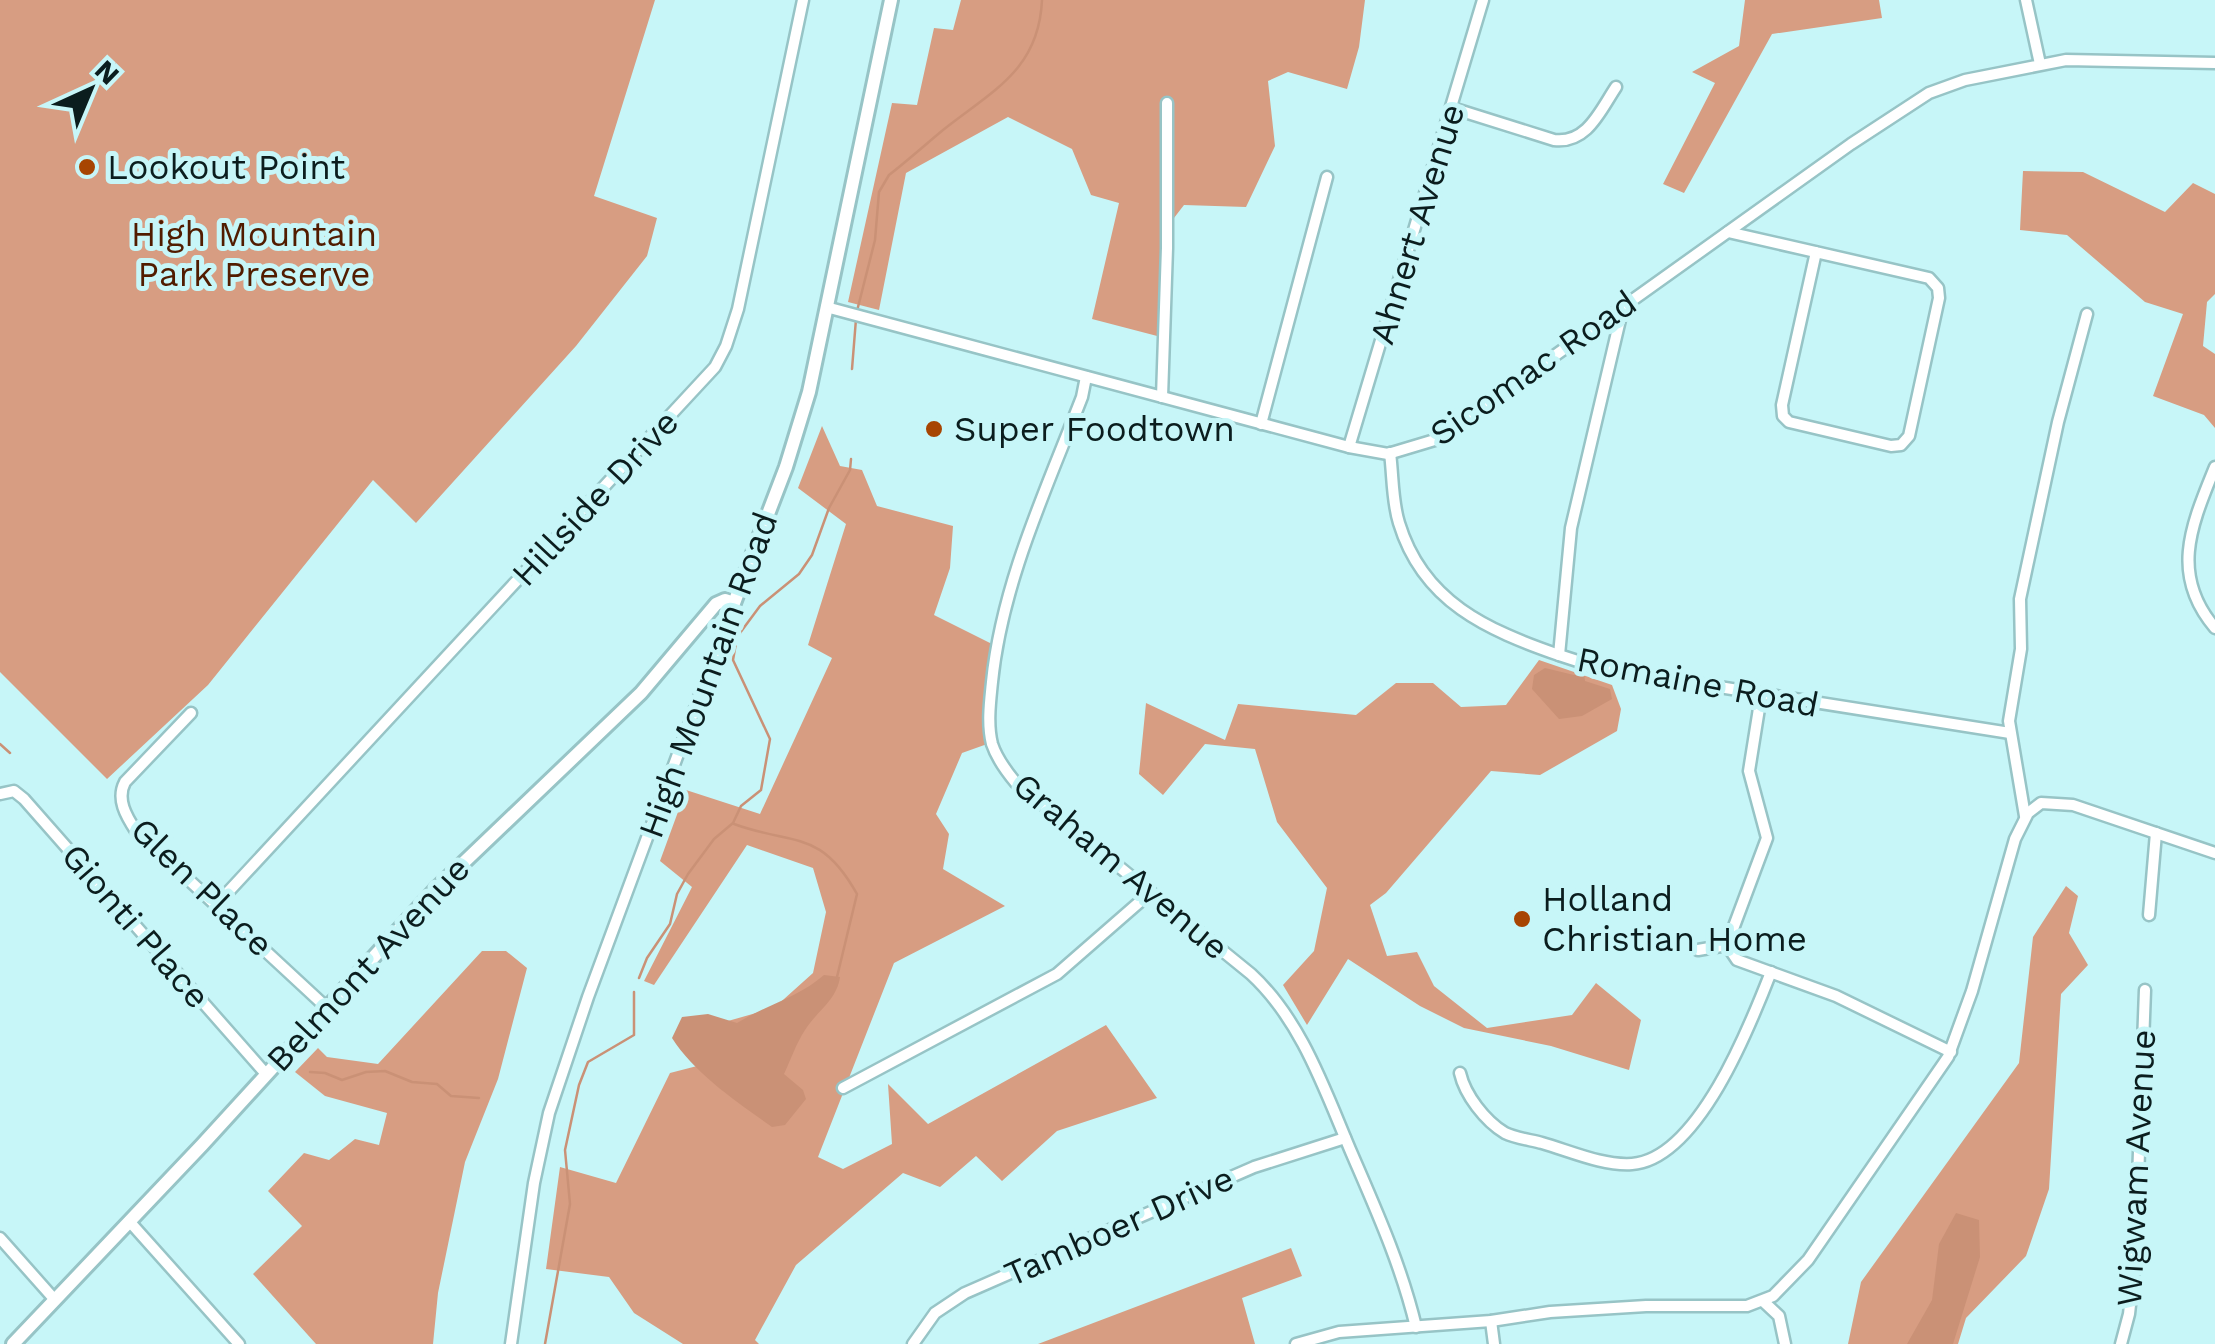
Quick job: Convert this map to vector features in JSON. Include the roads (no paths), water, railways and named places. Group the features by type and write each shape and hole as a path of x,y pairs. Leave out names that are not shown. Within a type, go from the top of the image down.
{"main road":[{"name":"High Mountain Road","path":"734,602 799,427 891,0"},
{"name":"Belmont Avenue","path":"12,1344 434,890 651,682 716,604 734,602"}],"street":[{"name":"Hillside Drive","path":"217,904 715,367 738,308 804,0"},
{"name":"Ahnert Avenue","path":"1349,447 1483,0"},
{"path":"2026,0 2040,64"},
{"name":"Sicomac Road","path":"826,307 1349,447 1390,453 1438,440 1901,109 1929,93 1955,83 2040,64 2092,59 2215,64"},
{"path":"1452,108 1554,140 1566,140 1586,131 1616,87"},
{"path":"1162,398 1168,248 1167,103"},
{"path":"1261,424 1327,177"},
{"path":"1728,232 1816,252 1929,278 1938,288 1910,436 1901,445 1890,446 1789,422 1782,416 1816,252"},
{"name":"Romaine Road","path":"1624,306 1571,528 1560,655 1599,668 2010,734"},
{"path":"2026,816 2009,721 2021,649 2022,582 2087,314"},
{"name":"Graham Avenue","path":"1086,377 1082,397 1010,588 996,640 990,707 991,734 1000,764 1016,783 1272,993 1315,1067 1395,1252 1416,1327"},
{"path":"1390,453 1398,522 1414,558 1432,583 1486,627 1560,655"},
{"path":"2215,467 2191,525 2187,552 2196,598 2215,628"},
{"name":"High Mountain Road","path":"511,1344 534,1183 550,1113 588,997 734,602"},
{"path":"1726,945 1768,838 1750,771 1760,696"},
{"name":"Glen Place","path":"191,713 125,782 120,793 122,802 136,831 327,1008"},
{"name":"Gionti Place","path":"0,794 14,791 24,799 266,1074"},
{"path":"1296,1344 1338,1332 1492,1321 1566,1310 1646,1306 1734,1308 1764,1302 1808,1260 1950,1052 1976,978 2015,840 2026,816 2041,804 2073,805 2215,854"},
{"path":"2149,915 2156,833"},
{"path":"843,1088 1056,974 1151,892"},
{"path":"1698,950 1726,945"},
{"path":"1726,945 1738,960 1836,996 1950,1052"},
{"path":"1460,1073 1463,1088 1474,1103 1504,1132 1612,1163 1637,1164 1672,1148 1688,1129 1741,1043 1772,972"},
{"name":"Wigwam Avenue","path":"2121,1344 2135,1260 2145,990"},
{"name":"Tamboer Drive","path":"913,1344 935,1312 966,1293 1254,1167 1345,1138"},
{"path":"129,1222 239,1344"},
{"path":"0,1238 55,1300"},
{"path":"1764,1302 1779,1316 1785,1344"},
{"path":"1492,1321 1494,1344"}],"waterway":[{"path":"857,311 875,240 879,192 889,175 1010,77 1032,44 1042,0"},
{"path":"852,369 856,319"},
{"path":"639,978 647,958 670,924 677,894 688,874 714,839 733,823 741,806 761,790 770,739 733,660 737,637 760,606 799,574 812,555 829,508 850,470 851,459"},
{"path":"0,744 10,753"},
{"path":"734,824 804,842 831,858 844,873 857,894 837,977"},
{"path":"545,1344 570,1204 565,1150 579,1085 588,1062 634,1035 634,992"},
{"path":"310,1072 342,1080 385,1071 412,1082 437,1084 451,1096 479,1098"}],"place":[{"name":"Lookout Point","path":"87,167"},
{"name":"Super Foodtown","path":"934,429"},
{"name":"Holland Christian Home","path":"1522,919"}],"park label":[{"name":"High Mountain Park Preserve","path":"254,254"}]}
